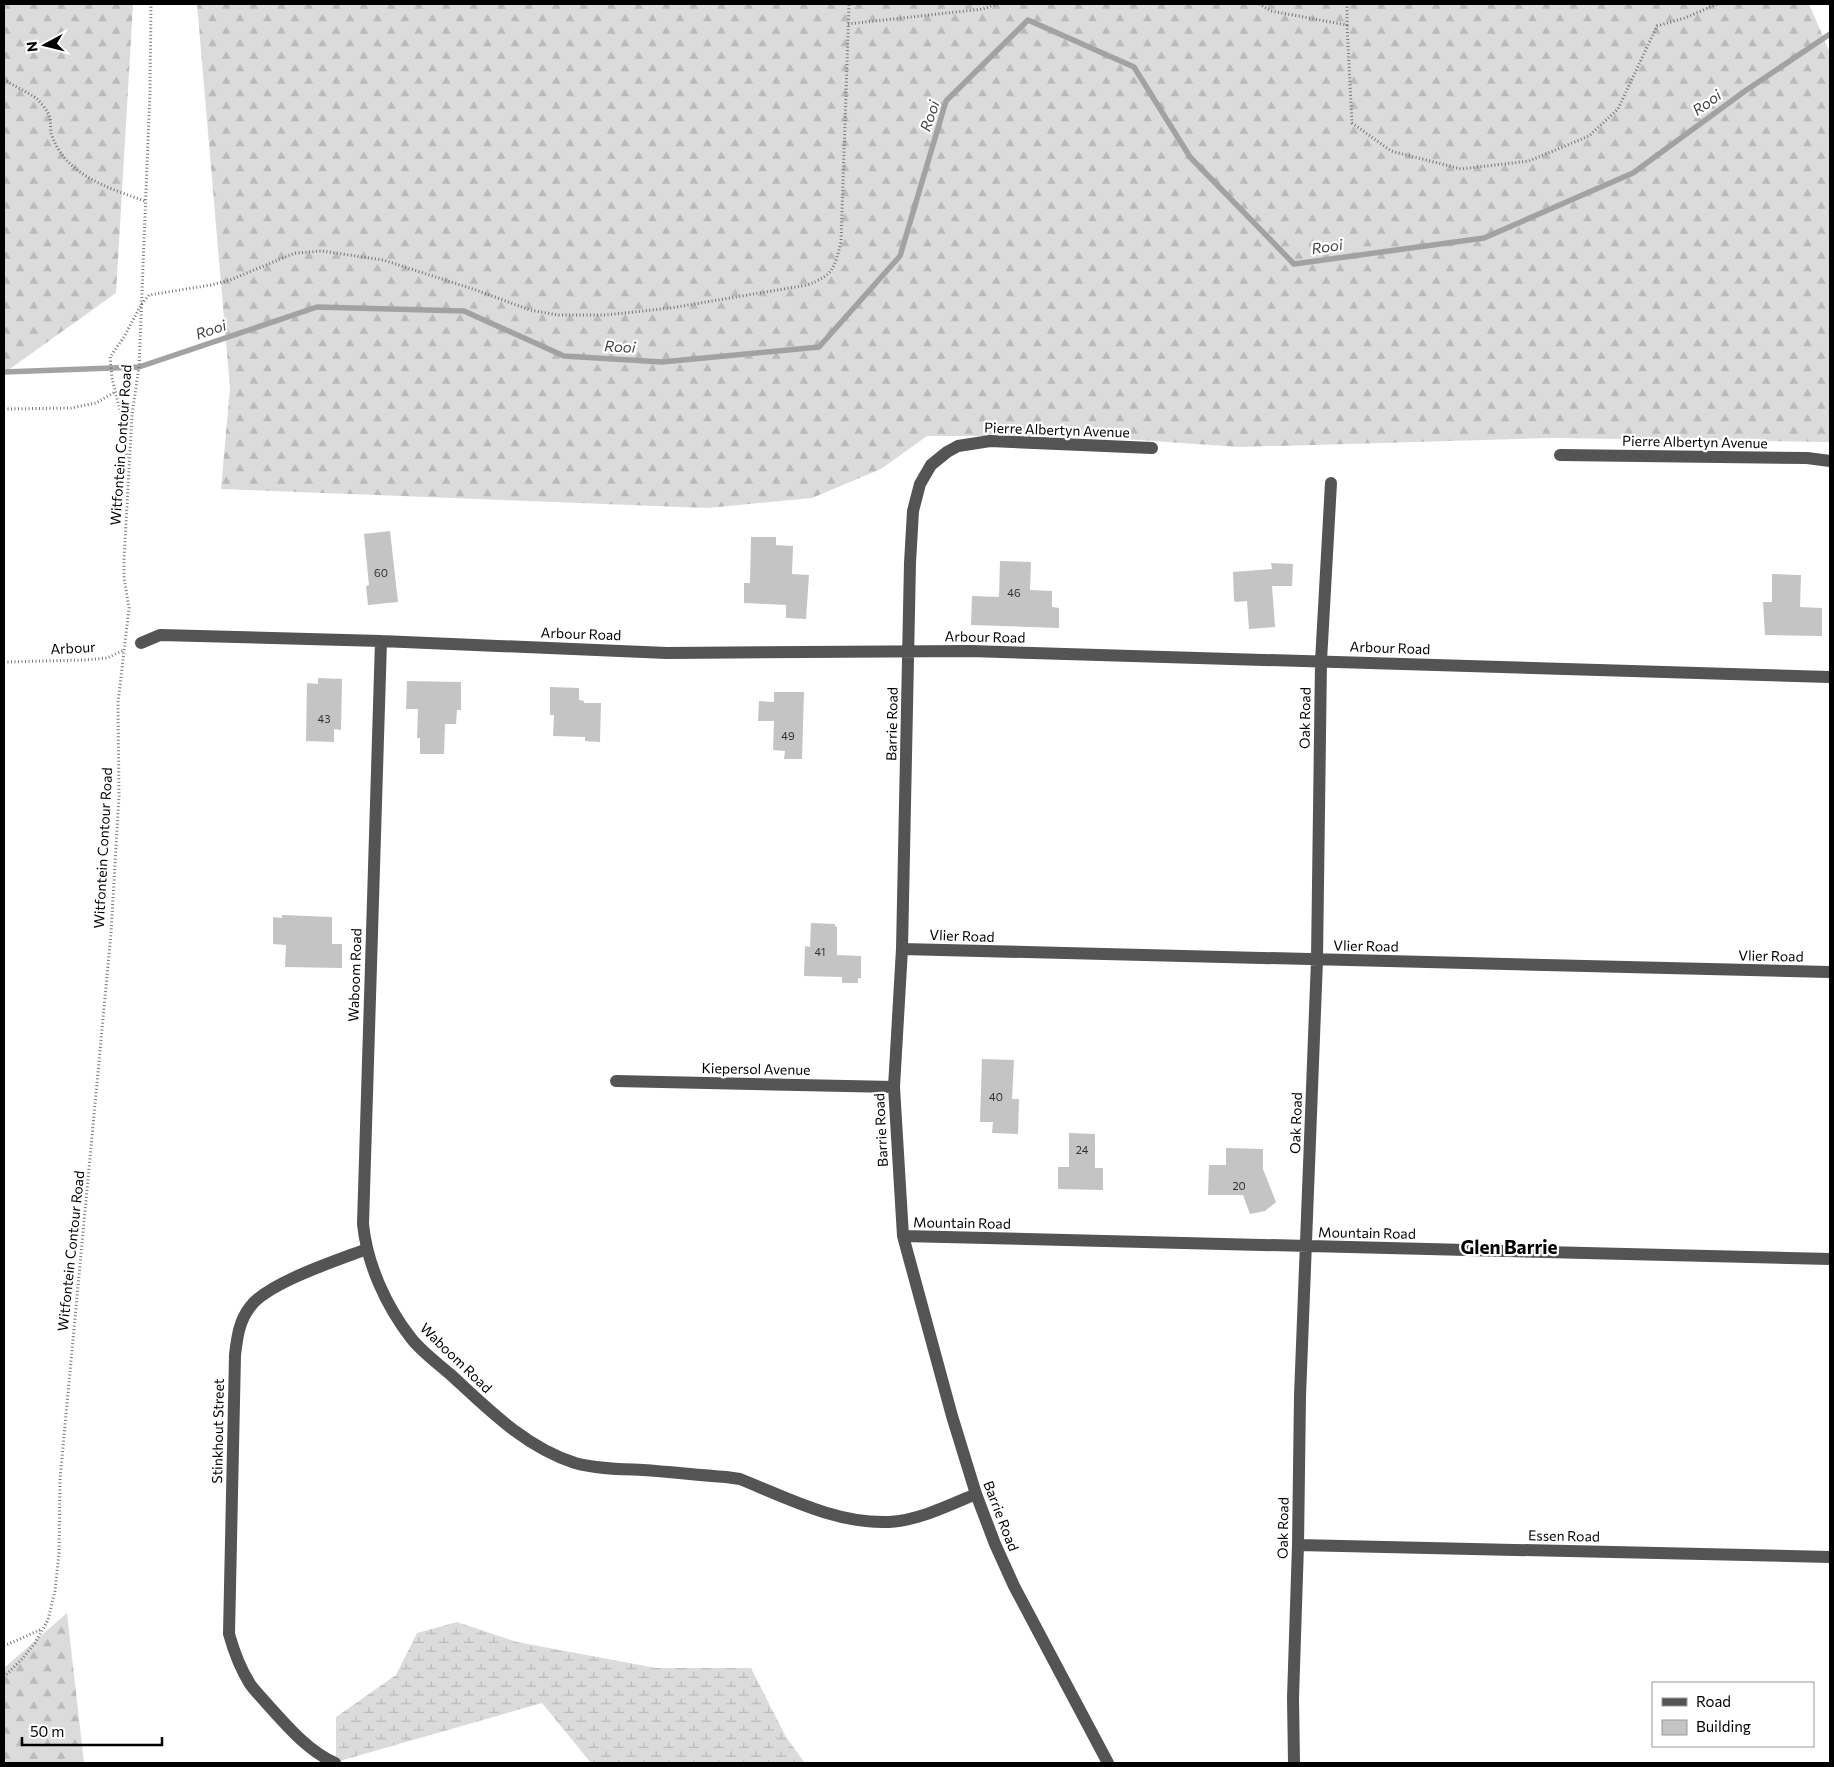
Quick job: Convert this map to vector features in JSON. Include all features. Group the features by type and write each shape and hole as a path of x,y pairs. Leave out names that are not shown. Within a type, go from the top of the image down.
{"street":[{"name":"Pierre Albertyn Avenue","path":"936,460 958,446 990,441 1152,448"},
{"name":"Pierre Albertyn Avenue","path":"1560,455 1807,458 1830,461"},
{"name":"Barrie Road","path":"936,460 923,477 915,497 910,563 902,949 894,1087 903,1236 934,1353 976,1494 995,1544 1014,1586 1108,1763"},
{"name":"Oak Road","path":"1294,1763 1293,1698 1300,1396 1317,960 1321,661 1331,484"},
{"name":"Arbour Road","path":"141,643 160,635 382,641 667,653 970,651 1830,677"},
{"name":"Waboom Road","path":"382,641 363,1209 364,1236 367,1249 392,1310 412,1339 491,1412 532,1444 547,1452 577,1463 591,1466 740,1479 835,1516 872,1521 890,1522 906,1520 938,1510 976,1494"},
{"name":"Vlier Road","path":"902,949 1830,972"},
{"name":"Kiepersol Avenue","path":"616,1081 894,1087"},
{"name":"Mountain Road","path":"903,1236 1830,1260"},
{"name":"Stinkhout Street","path":"335,1763 316,1752 286,1726 252,1686 233,1650 229,1634 229,1547 235,1355 242,1320 250,1306 268,1291 311,1271 367,1249"},
{"name":"Essen Road","path":"1298,1545 1830,1557"}],"path":[{"name":"Witfontein Contour Road","path":"4,1677 23,1658 48,1620 55,1591 59,1553 60,1479 108,973 119,796 118,703 130,608 124,578 128,467 132,415 139,367 150,91 151,4"},
{"path":"128,467 124,426 112,378 110,357 124,337 141,305 149,295 212,285 230,280 296,253 322,251 383,260 473,288 530,310 558,315 606,315 671,308 807,285 824,279 835,267 842,242 849,4"},
{"path":"848,24 983,10 997,4"},
{"path":"1260,4 1271,11 1347,25"},
{"path":"1347,4 1352,123 1391,151 1460,169 1529,161 1589,136 1618,109 1658,26 1685,18 1716,4"},
{"path":"4,79 14,87 37,99 42,105 50,116 51,132 60,150 78,173 110,189 145,200"},
{"path":"4,409 71,408 96,403 115,392"},
{"name":"Arbour","path":"4,662 107,658 141,643"},
{"path":"4,1646 42,1629"}],"green space":[{"path":"4,4 133,4 116,293 4,373"},
{"path":"197,4 1809,4 1830,53 1830,442 1552,438 1240,447 1080,436 927,436 881,469 812,498 708,508 221,489 230,388"},
{"path":"67,1613 84,1763 4,1763 4,1668"},
{"path":"457,1622 517,1642 656,1668 751,1668 786,1737 805,1763 591,1763 542,1703 336,1762 336,1717 396,1675 417,1633"}],"building":[{"path":"390,531 398,602 368,605 366,586 369,585 364,534"},
{"path":"751,537 776,537 776,545 793,546 792,574 809,575 806,619 786,618 786,605 744,603 744,583 750,583"},
{"path":"1000,561 1031,562 1030,590 1052,591 1052,607 1059,608 1059,628 971,625 972,596 999,597"},
{"path":"1271,563 1293,564 1292,586 1272,586 1275,627 1249,629 1247,601 1235,602 1234,600 1233,572 1272,569"},
{"path":"1772,574 1801,575 1800,607 1822,608 1822,636 1765,635 1763,602 1772,602"},
{"path":"318,678 342,679 341,730 334,729 334,742 306,741 307,683 318,684"},
{"path":"407,681 461,682 461,710 457,710 456,724 445,724 444,754 420,754 420,738 417,738 418,709 406,709"},
{"path":"550,687 579,688 579,700 584,701 584,703 601,703 600,742 585,741 585,737 553,736 554,715 550,715"},
{"path":"774,692 804,692 802,759 784,759 785,751 773,750 774,721 758,721 759,701 774,702"},
{"path":"282,915 332,917 332,944 342,944 342,968 285,967 286,945 273,944 273,917 282,918"},
{"path":"811,923 835,924 837,927 837,955 861,956 861,978 858,978 858,983 842,983 842,977 804,976 805,946 810,947"},
{"path":"982,1059 1014,1060 1012,1099 1019,1099 1018,1134 992,1133 993,1122 980,1122"},
{"path":"1069,1133 1095,1134 1095,1168 1103,1168 1103,1190 1058,1189 1058,1167 1069,1167"},
{"path":"1226,1148 1263,1149 1263,1169 1276,1202 1265,1211 1250,1214 1243,1195 1208,1195 1209,1165 1226,1165"}],"waterway":[{"name":"Rooi","path":"4,372 139,367 317,307 464,311 564,356 662,362 819,347 900,256 946,101 1028,20 1134,67 1190,157 1294,264 1484,238 1633,173 1745,91 1830,34"}],"district":[{"name":"Glen Barrie","path":"1509,1247"}]}
